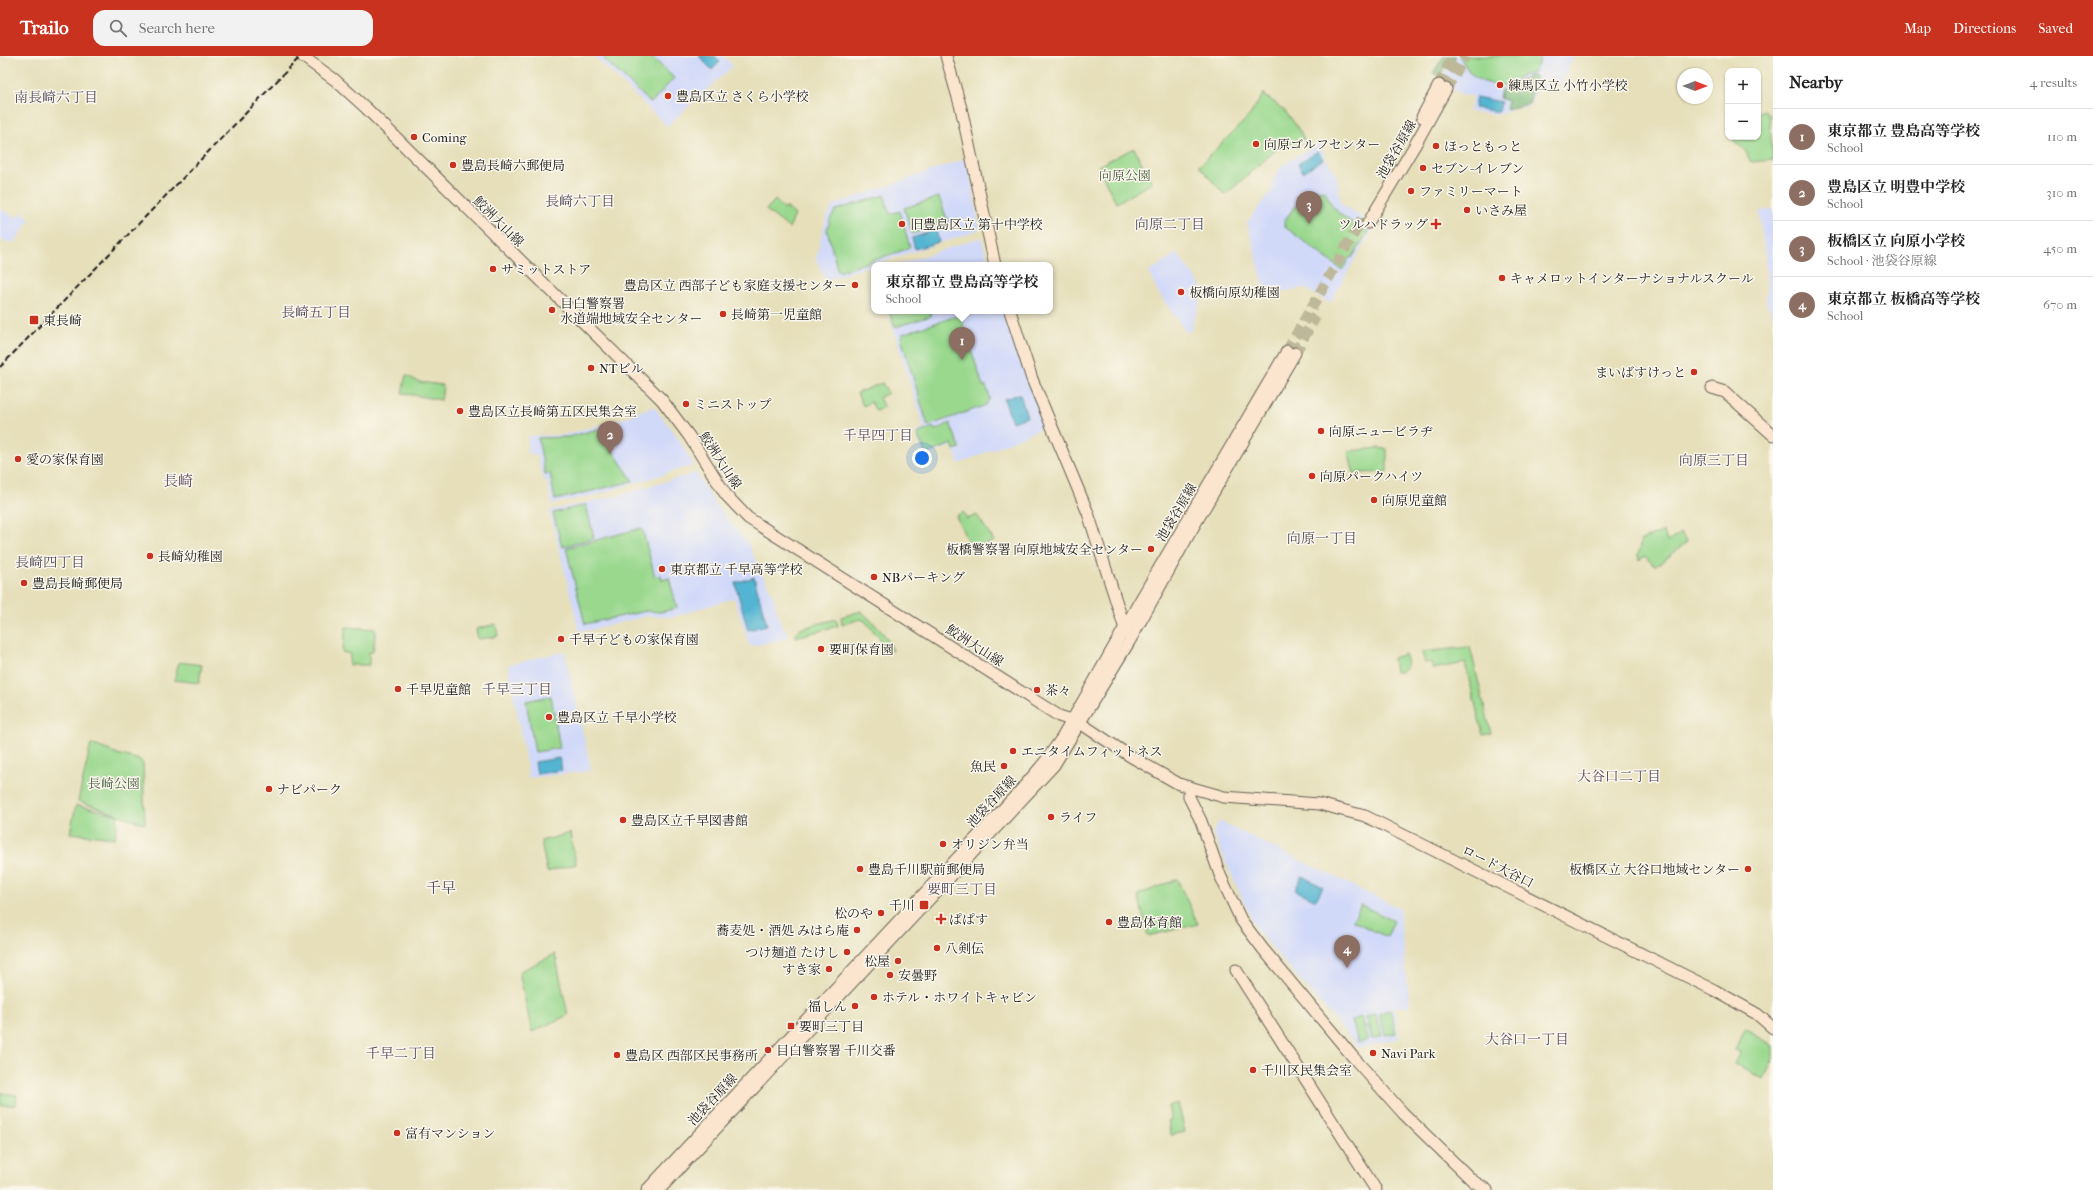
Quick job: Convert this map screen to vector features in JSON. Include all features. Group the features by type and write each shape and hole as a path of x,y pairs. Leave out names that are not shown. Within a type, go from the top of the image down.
{"main road":[{"name":"鮫洲大山線","path":"302,56 335,80 366,108 662,400 689,436 726,495 748,518 1059,716 1075,722 1142,763 1189,788"},
{"path":"946,56 961,108 993,262"},
{"name":"池袋谷原線","path":"1365,221 1407,146 1443,87"},
{"path":"1011,314 1032,379 1088,513 1129,642"},
{"name":"池袋谷原線","path":"647,1190 1020,791 1054,750 1075,722 1129,642 1291,352 1125,627 1075,722 1065,749 1046,775 659,1190"},
{"path":"1712,388 1725,392 1773,435"},
{"path":"1189,788 1189,797 1201,821 1220,875 1241,920 1262,949 1353,1057 1403,1113 1473,1181 1487,1190"},
{"name":"ロード大谷口","path":"1189,788 1224,797 1319,804 1366,816 1714,990 1757,1014 1773,1028"},
{"path":"1236,970 1376,1190"}],"shaded area":[{"name":"豊島区立 さくら小学校","path":"594,56 723,56 733,66 667,126"},
{"name":"練馬区立 小竹小学校","path":"1456,56 1574,56 1560,86 1553,84 1549,92 1543,89 1537,90 1529,106 1514,108 1498,115 1469,112 1473,96 1461,94 1439,80"},
{"path":"1320,143 1325,157 1336,173 1341,204 1374,226 1331,301 1328,302 1304,288 1266,294 1247,222 1272,190 1273,180 1282,165"},
{"name":"旧豊島区立 第十中学校","path":"962,160 968,164 980,230 881,262 871,262 871,265 826,280 816,259 826,218 833,205"},
{"path":"2,209 15,218 22,212 30,219 14,243 0,240 0,212"},
{"path":"1773,209 1773,321 1770,308 1766,302 1768,281 1759,213 1761,211"},
{"path":"981,237 989,262 907,262"},
{"name":"板橋向原幼稚園","path":"1177,253 1204,290 1190,332 1186,332 1159,294 1149,272"},
{"path":"889,314 1006,314 1047,426 959,464 952,446 925,456 915,433 924,429"},
{"path":"654,407 676,435 694,465 596,495 552,504 547,480 544,481 537,456 527,452 528,436 564,435 632,416 632,413"},
{"name":"東京都立 千早高等学校","path":"696,473 715,504 747,542 773,596 781,625 787,631 788,638 751,646 749,644 734,598 673,617 647,616 590,630 579,630 550,513 551,510 613,497"},
{"name":"豊島区立 千早小学校","path":"562,652 565,654 591,768 589,771 529,778 508,665"},
{"path":"1219,821 1399,908 1410,1006 1394,1007 1399,1038 1359,1048 1256,929 1213,833"}],"green space":[{"path":"607,56 651,56 674,78 651,103 604,59"},
{"path":"1444,56 1456,56 1452,62 1448,61 1439,77 1433,73"},
{"path":"1460,56 1541,56 1534,73 1519,77 1507,86 1490,84 1473,76"},
{"path":"1530,75 1536,77 1529,104 1506,109 1508,101 1499,98 1501,90 1509,91 1517,80 1524,79"},
{"name":"向原ゴルフセンター","path":"1264,93 1264,96 1277,104 1287,114 1304,139 1277,149 1225,195 1199,166 1250,115"},
{"path":"1764,110 1769,114 1773,160 1751,162 1746,152 1734,140 1761,140 1761,111"},
{"name":"向原公園","path":"1134,148 1152,183 1116,203 1098,166"},
{"path":"1325,190 1328,198 1336,210 1348,220 1368,232 1352,258 1350,257 1342,270 1285,227 1284,221 1305,193"},
{"path":"884,195 890,214 900,211 910,248 838,272 827,230 830,219 836,210"},
{"path":"939,197 948,222 912,234 904,208"},
{"path":"775,200 784,209 786,207 795,215 789,228 766,210"},
{"path":"890,314 931,314 931,316 895,327"},
{"path":"960,315 983,386 986,386 990,398 986,405 928,426 901,338 902,334"},
{"path":"406,375 419,382 442,385 441,400 402,393"},
{"path":"882,383 888,393 879,398 884,407 876,411 871,402 863,406 857,393"},
{"path":"950,423 960,448 954,450 952,444 926,454 917,434 933,427 935,430"},
{"path":"598,429 633,481 555,500 550,473 545,474 538,438 569,437"},
{"path":"1379,448 1387,449 1387,472 1354,473 1348,453 1349,451"},
{"path":"586,505 594,538 562,547 553,513"},
{"path":"963,512 967,519 977,515 994,541 971,549 956,516"},
{"path":"642,528 655,577 661,575 662,580 669,578 677,608 661,612 646,611 585,624 566,548"},
{"path":"1664,531 1667,542 1681,533 1687,542 1662,562 1654,566 1645,556 1639,560 1638,555 1641,540"},
{"path":"861,611 888,640 893,651 888,649 865,621 860,619 842,625 841,617"},
{"path":"836,619 838,626 796,637 795,634 799,629"},
{"path":"496,624 498,636 478,639 476,629"},
{"path":"346,627 376,629 373,652 369,652 369,665 349,665 350,654 342,652"},
{"path":"1470,647 1491,733 1483,735 1465,663 1433,669 1431,662 1425,663 1422,652"},
{"path":"1405,654 1407,666 1401,672 1395,672 1393,658"},
{"path":"179,662 202,665 199,683 174,680"},
{"path":"551,696 560,748 535,752 526,701"},
{"name":"長崎公園","path":"91,744 140,760 143,764 145,824 78,801"},
{"name":"長崎公園","path":"76,805 118,815 115,838 70,833"},
{"path":"570,833 576,864 547,872 541,841"},
{"path":"1177,879 1198,924 1148,936 1138,895"},
{"path":"1361,905 1394,921 1387,937 1353,921"},
{"path":"555,954 568,1015 532,1032 519,972"},
{"path":"1390,1010 1396,1033 1385,1035 1379,1013"},
{"path":"1376,1014 1382,1036 1372,1039 1366,1016"},
{"path":"1362,1017 1368,1040 1358,1043 1352,1020"},
{"path":"1746,1028 1773,1046 1773,1059 1764,1079 1734,1064 1740,1052 1735,1050"},
{"path":"0,1093 17,1095 16,1105 0,1105"},
{"path":"1178,1103 1185,1132 1171,1135 1168,1121 1171,1120 1168,1106"}],"water":[{"path":"699,56 715,56 720,62 712,70"},
{"path":"1476,97 1501,102 1499,112 1474,108"},
{"path":"1318,151 1323,159 1303,172 1298,164"},
{"path":"936,230 939,242 915,249 912,238"},
{"path":"1020,394 1027,417 1012,422 1004,399"},
{"path":"754,577 767,625 748,630 735,583"},
{"path":"559,758 562,770 537,774 535,762"},
{"path":"1302,876 1323,887 1316,900 1295,890"}],"tunnel":[{"path":"1439,85 1453,56"},
{"path":"1446,89 1465,56"},
{"path":"1287,351 1362,219"},
{"path":"1295,353 1316,316"}],"railway":[{"path":"0,367 301,56"}],"place":[{"name":"練馬区立 小竹小学校","path":"1500,85"},
{"name":"豊島区立 さくら小学校","path":"668,96"},
{"name":"Coming","path":"414,137"},
{"name":"向原ゴルフセンター","path":"1256,144"},
{"name":"ほっともっと","path":"1436,146"},
{"name":"豊島長崎六郵便局","path":"453,165"},
{"name":"セブン-イレブン","path":"1423,168"},
{"name":"ファミリーマート","path":"1411,191"},
{"name":"いさみ屋","path":"1467,210"},
{"name":"旧豊島区立 第十中学校","path":"902,224"},
{"name":"板橋区立 向原小学校","path":"1309,224"},
{"name":"ツルハドラッグ","path":"1436,224"},
{"name":"サミットストア","path":"493,269"},
{"name":"キャメロットインターナショナルスクール","path":"1502,278"},
{"name":"豊島区立 西部子ども家庭支援センター","path":"855,285"},
{"name":"板橋向原幼稚園","path":"1181,292"},
{"name":"目白警察署 水道端地域安全センター","path":"552,310"},
{"name":"長崎第一児童館","path":"723,314"},
{"name":"東長崎","path":"34,320"},
{"name":"東京都立 豊島高等学校","path":"962,360"},
{"name":"NTビル","path":"591,368"},
{"name":"まいばすけっと","path":"1694,372"},
{"name":"ミニストップ","path":"686,404"},
{"name":"豊島区立長崎第五区民集会室","path":"460,411"},
{"name":"向原ニュービラヂ","path":"1321,431"},
{"name":"豊島区立 明豊中学校","path":"610,454"},
{"name":"愛の家保育園","path":"18,459"},
{"name":"向原パークハイツ","path":"1312,476"},
{"name":"向原児童館","path":"1374,500"},
{"name":"板橋警察署 向原地域安全センター","path":"1151,549"},
{"name":"長崎幼稚園","path":"150,556"},
{"name":"東京都立 千早高等学校","path":"662,569"},
{"name":"NBパーキング","path":"874,577"},
{"name":"豊島長崎郵便局","path":"24,583"},
{"name":"千早子どもの家保育園","path":"561,639"},
{"name":"要町保育園","path":"821,649"},
{"name":"千早児童館","path":"398,689"},
{"name":"茶々","path":"1037,690"},
{"name":"豊島区立 千早小学校","path":"549,717"},
{"name":"エニタイムフィットネス","path":"1013,751"},
{"name":"魚民","path":"1004,766"},
{"name":"ナビパーク","path":"269,789"},
{"name":"ライフ","path":"1051,817"},
{"name":"豊島区立千早図書館","path":"623,820"},
{"name":"オリジン弁当","path":"943,844"},
{"name":"豊島千川駅前郵便局","path":"860,869"},
{"name":"板橋区立 大谷口地域センター","path":"1748,869"},
{"name":"千川","path":"924,905"},
{"name":"松のや","path":"881,913"},
{"name":"ぱぱす","path":"941,919"},
{"name":"豊島体育館","path":"1109,922"},
{"name":"蕎麦処・酒処 みはら庵","path":"857,930"},
{"name":"八剣伝","path":"937,948"},
{"name":"つけ麺道 たけし","path":"847,952"},
{"name":"松屋","path":"898,961"},
{"name":"東京都立 板橋高等学校","path":"1347,968"},
{"name":"すき家","path":"829,969"},
{"name":"安曇野","path":"890,975"},
{"name":"ホテル・ホワイトキャビン","path":"874,997"},
{"name":"福しん","path":"855,1006"},
{"name":"要町三丁目","path":"791,1026"},
{"name":"目白警察署 千川交番","path":"768,1050"},
{"name":"Navi Park","path":"1373,1053"},
{"name":"豊島区 西部区民事務所","path":"617,1055"},
{"name":"千川区民集会室","path":"1253,1070"},
{"name":"富有マンション","path":"397,1133"}],"district":[{"name":"南長崎六丁目","path":"56,97"},
{"name":"長崎六丁目","path":"580,201"},
{"name":"向原二丁目","path":"1170,224"},
{"name":"長崎五丁目","path":"316,312"},
{"name":"千早四丁目","path":"878,435"},
{"name":"向原三丁目","path":"1714,460"},
{"name":"長崎","path":"178,481"},
{"name":"向原一丁目","path":"1322,538"},
{"name":"長崎四丁目","path":"50,562"},
{"name":"千早三丁目","path":"517,689"},
{"name":"大谷口二丁目","path":"1619,776"},
{"name":"千早","path":"441,888"},
{"name":"要町三丁目","path":"962,889"},
{"name":"大谷口一丁目","path":"1527,1039"},
{"name":"千早二丁目","path":"401,1053"}]}
